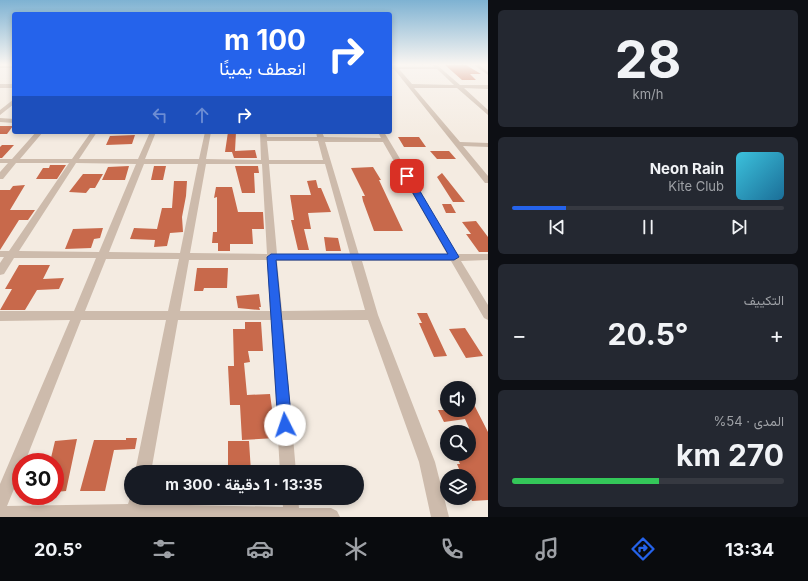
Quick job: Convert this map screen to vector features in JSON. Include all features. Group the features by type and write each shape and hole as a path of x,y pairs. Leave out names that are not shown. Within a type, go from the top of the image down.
{"street":[{"path":"413,89 488,181"},
{"path":"461,89 488,113"},
{"path":"0,105 12,104"},
{"path":"0,113 12,104"},
{"path":"0,120 12,121"},
{"path":"0,177 38,134"},
{"path":"0,271 93,134"},
{"path":"0,504 152,134"},
{"path":"144,465 208,134"},
{"path":"382,134 488,315"},
{"path":"288,465 263,135 320,136 386,140"},
{"path":"320,136 372,315 427,462 440,517"},
{"path":"457,144 488,145"},
{"path":"0,161 328,162"},
{"path":"0,254 355,258 488,256"},
{"path":"0,316 277,314 372,315"},
{"path":"291,505 292,516"},
{"path":"0,514 136,509 331,517"}],"building":[{"path":"0,126 12,126 7,134 0,134"},
{"path":"228,134 236,134 235,151 255,150 257,158 234,158 232,152 225,152"},
{"path":"135,135 132,144 106,145 110,136"},
{"path":"398,137 419,137 426,147 404,147"},
{"path":"2,145 14,145 2,158 0,158 0,147"},
{"path":"430,151 449,151 456,159 437,159"},
{"path":"50,165 66,165 57,179 36,179 43,168 49,168"},
{"path":"129,166 125,180 102,180 108,167"},
{"path":"154,166 166,166 163,180 151,180"},
{"path":"235,166 258,166 259,173 254,173 255,193 242,193"},
{"path":"373,167 381,180 379,180 403,231 374,231 363,201 362,196 365,196 351,168"},
{"path":"442,173 465,202 453,202 437,177"},
{"path":"83,174 103,174 95,188 90,188 86,193 69,192"},
{"path":"316,180 318,188 321,188 331,212 308,213 311,229 304,229 309,250 298,250 291,220 294,220 290,195 311,195 307,181"},
{"path":"174,181 187,181 182,217 183,232 170,233 167,246 154,247 155,240 130,239 134,228 157,229 162,208 172,208"},
{"path":"25,185 10,210 35,210 28,220 19,220 0,250 0,190 10,190 13,186"},
{"path":"216,187 232,187 238,212 263,212 264,229 252,229 253,244 230,244 230,251 218,251 218,243 212,243 213,232 217,232 217,197 214,198"},
{"path":"442,204 451,204 456,213 446,213"},
{"path":"476,221 488,237 488,252 479,252 466,234 471,234 462,222"},
{"path":"103,228 100,238 94,239 91,248 65,249 73,229"},
{"path":"324,237 338,238 341,251 326,251"},
{"path":"19,265 50,265 43,279 64,278 59,289 37,290 25,310 0,310 12,289 5,289"},
{"path":"197,268 228,268 227,288 204,288 203,291 194,291"},
{"path":"259,294 260,310 238,308 236,296"},
{"path":"417,313 427,313 447,356 434,357 419,323 422,323"},
{"path":"245,322 261,322 263,351 248,351 250,362 244,363 247,395 270,394 276,438 242,440 240,405 230,405 228,366 234,366 233,329 245,329"},
{"path":"465,328 483,356 466,358 449,329"},
{"path":"476,409 488,432 488,500 476,501 476,469 459,469 457,464 460,464 459,461 476,461 476,425 468,425 465,419 444,422 442,417 476,417"},
{"path":"126,438 137,438 135,449 114,450 105,491 80,491 94,440 126,440"},
{"path":"77,439 66,491 64,491 64,453 52,453 55,441"},
{"path":"228,441 249,441 251,465 228,465"}],"route":[{"path":"285,425 277,314 271,257 454,257 407,176"}]}
